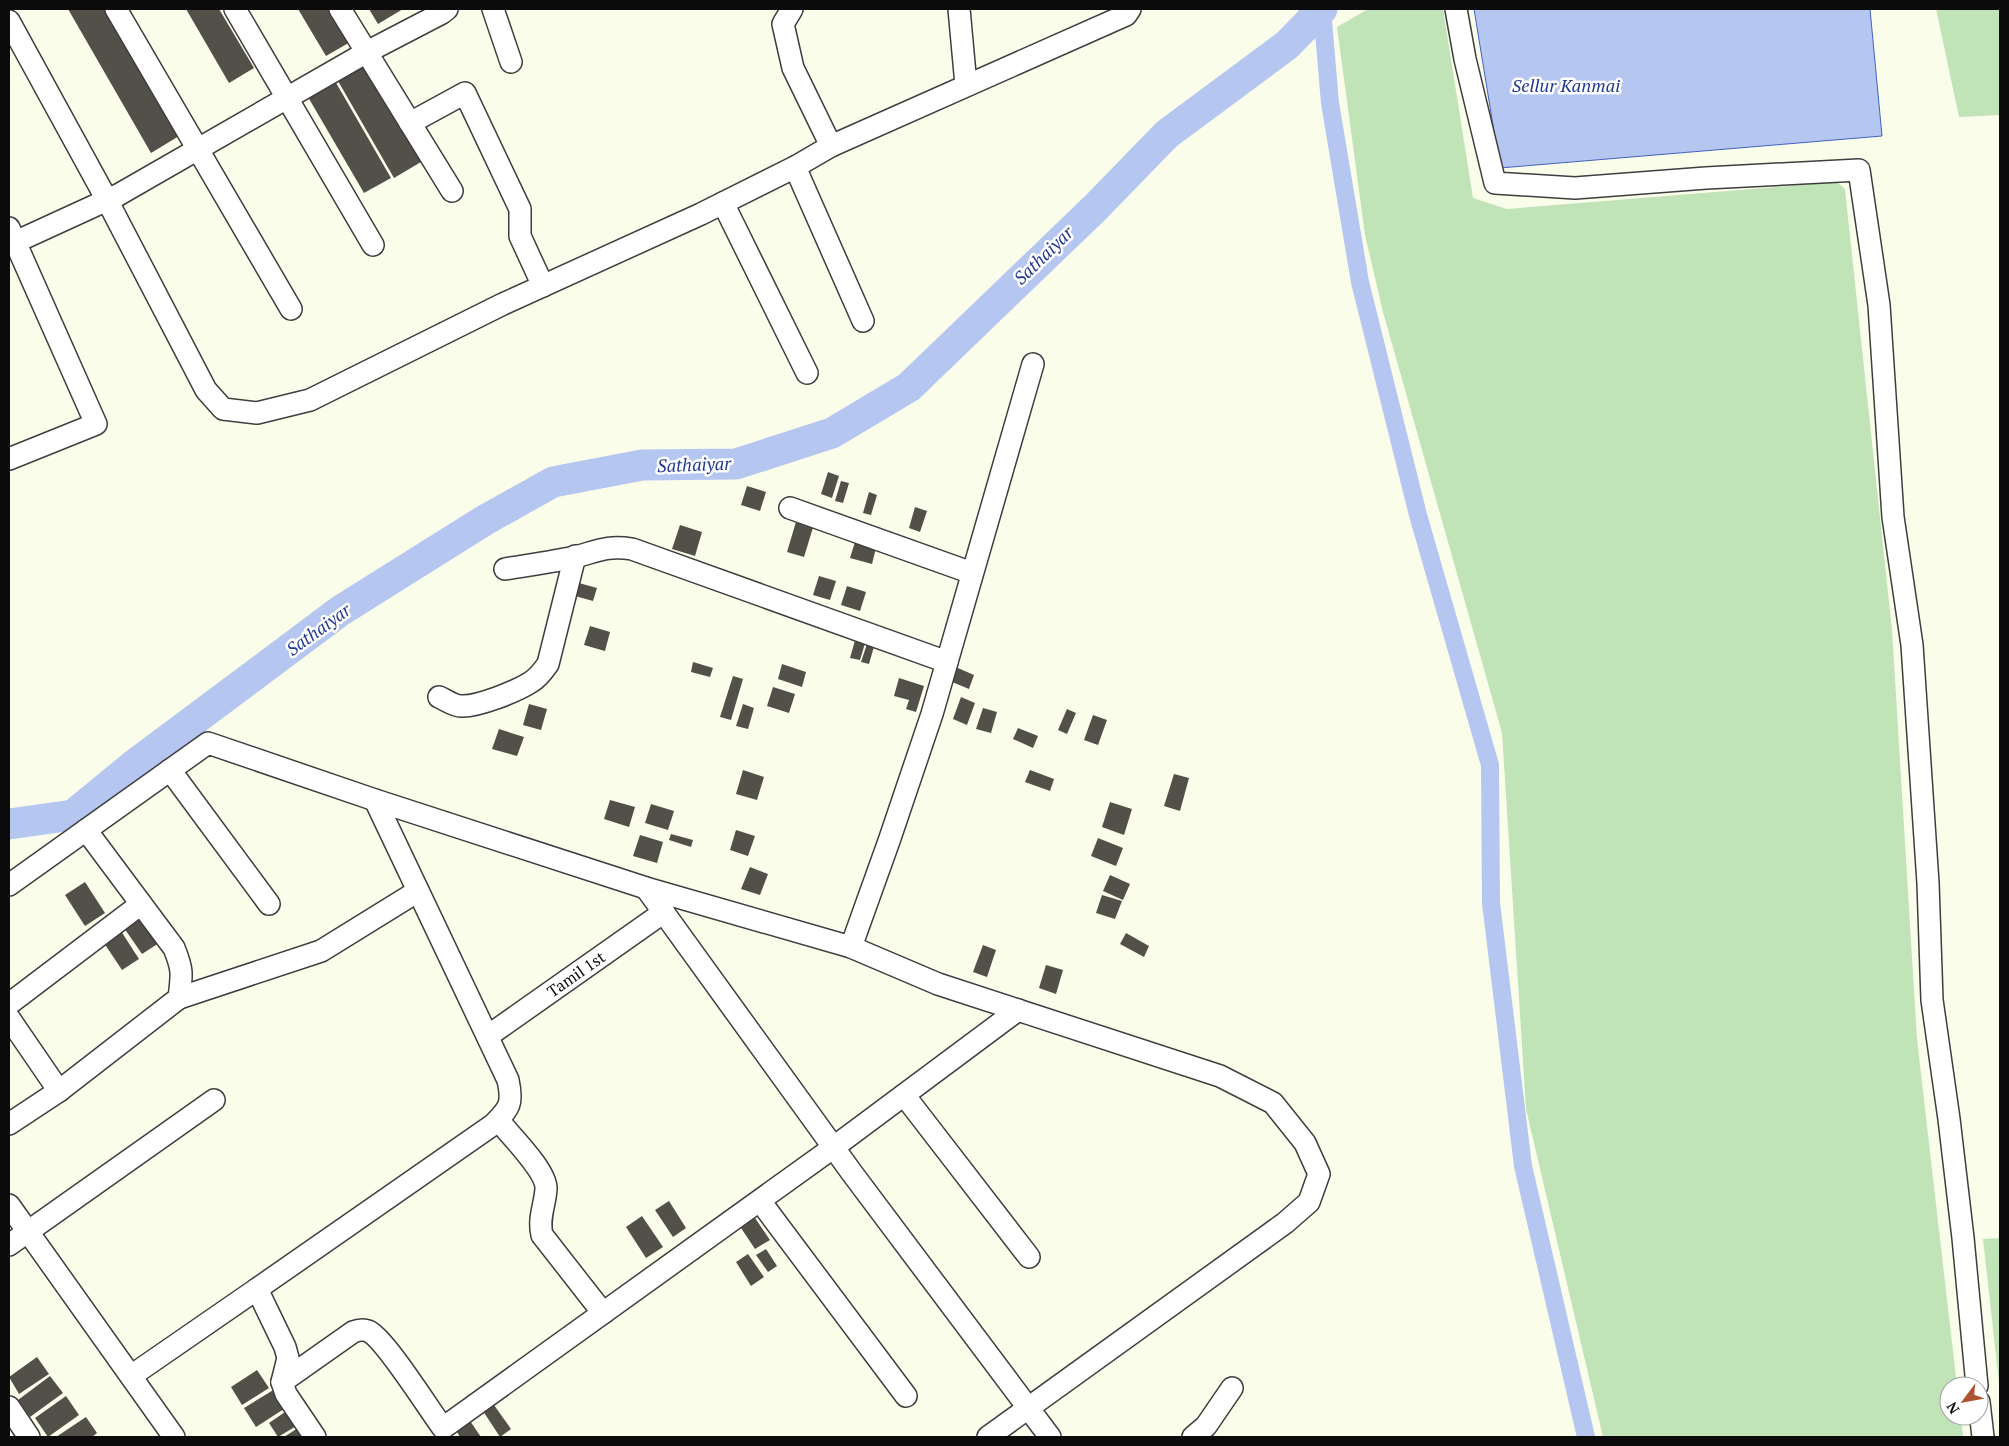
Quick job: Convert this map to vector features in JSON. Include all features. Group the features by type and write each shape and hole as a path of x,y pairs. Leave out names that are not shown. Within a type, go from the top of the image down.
{"street":[{"path":"116,9 291,309"},
{"path":"235,9 373,246"},
{"path":"340,9 452,191"},
{"path":"9,459 96,424 11,238 107,200 198,150 366,52 442,13 446,9"},
{"path":"493,9 511,62"},
{"path":"792,9 783,24 793,68 831,146"},
{"path":"959,9 966,85"},
{"path":"9,21 107,200 206,390 223,409 258,413 310,400 543,286 723,203 795,167 831,146 1126,15 1130,9"},
{"path":"1456,9 1466,59 1496,182 1575,188 1706,178 1859,170 1879,304 1893,517 1912,645 1928,883 1932,1000 1961,1220 1976,1376"},
{"path":"410,123 465,93 520,209 520,236 543,286"},
{"path":"795,167 863,321"},
{"path":"723,203 807,372"},
{"path":"851,947 905,795 947,662 1033,364"},
{"path":"790,508 972,573"},
{"path":"506,569 575,556 615,546 632,549 947,662"},
{"path":"439,697 458,706 472,706 530,683 540,675 548,664 575,556"},
{"path":"9,885 208,743 375,800 646,888 851,947 938,984 1220,1076 1273,1103 1305,1143 1319,1174 1309,1202 1285,1223 988,1437"},
{"path":"170,770 269,904"},
{"path":"131,1376 498,1120 509,1109 512,1096 508,1080 375,800"},
{"path":"86,830 174,948 182,967 179,998"},
{"path":"646,888 834,1148 1050,1437"},
{"path":"9,1124 59,1091 179,998 321,951 418,891"},
{"path":"9,1004 141,904"},
{"name":"Tamil 1st","path":"488,1036 664,912"},
{"path":"282,1382 353,1332 362,1329 370,1331 384,1344 437,1433 834,1148 1018,1010"},
{"path":"9,1018 59,1091"},
{"path":"904,1095 1029,1257"},
{"path":"9,1245 214,1100"},
{"path":"498,1120 542,1174 546,1187 540,1224 542,1234 603,1313"},
{"path":"760,1201 906,1396"},
{"path":"9,1205 131,1376 170,1436"},
{"path":"257,1289 285,1347 288,1358 282,1382 286,1394 315,1437"},
{"path":"1193,1437 1206,1426 1232,1388"},
{"path":"9,1407 29,1437"}],"green space":[{"path":"1368,9 1443,9 1473,198 1507,209 1837,182 1845,189 1892,630 1917,1039 1956,1376 1939,1376 1939,1426 1962,1426 1963,1437 1603,1437 1526,1109 1502,733 1383,312 1365,235 1337,27"},
{"path":"1936,9 2000,9 2000,115 1959,117"},
{"path":"2000,1238 2000,1392 1983,1239"}],"water":[{"name":"Sellur Kanmai","path":"1474,9 1870,9 1882,136 1500,168"}],"building":[{"path":"68,9 105,9 179,136 151,153"},
{"path":"186,9 219,9 254,68 229,83"},
{"path":"298,9 334,9 352,41 326,56"},
{"path":"369,9 403,9 378,24"},
{"path":"365,66 421,162 394,178 338,81"},
{"path":"335,81 391,178 364,193 308,97"},
{"path":"828,472 839,476 832,498 821,494"},
{"path":"841,481 849,483 843,503 835,501"},
{"path":"747,486 766,492 760,511 741,505"},
{"path":"869,492 877,495 871,515 863,513"},
{"path":"915,507 927,511 920,532 909,528"},
{"path":"798,515 815,521 804,557 787,552"},
{"path":"680,525 702,532 695,556 672,549"},
{"path":"855,542 876,548 872,564 850,558"},
{"path":"819,576 836,581 830,600 813,595"},
{"path":"579,583 597,588 593,601 575,596"},
{"path":"847,586 866,592 860,611 841,605"},
{"path":"590,626 610,632 605,651 584,645"},
{"path":"856,637 866,640 860,660 850,658"},
{"path":"868,641 875,643 869,664 861,662"},
{"path":"693,662 713,668 710,677 691,672"},
{"path":"782,664 806,672 802,687 778,679"},
{"path":"951,665 974,675 969,689 945,679"},
{"path":"733,676 743,679 731,720 720,717"},
{"path":"899,678 924,686 916,712 906,709 909,700 894,696"},
{"path":"773,687 795,694 789,713 767,706"},
{"path":"961,697 975,703 967,725 953,719"},
{"path":"529,704 547,709 541,730 523,725"},
{"path":"743,704 754,708 748,729 736,726"},
{"path":"983,708 997,712 991,733 976,729"},
{"path":"1067,709 1076,713 1067,734 1058,730"},
{"path":"1093,715 1107,720 1098,745 1084,740"},
{"path":"1018,728 1038,736 1033,748 1013,739"},
{"path":"499,729 524,737 517,756 492,749"},
{"path":"743,770 764,777 757,800 736,794"},
{"path":"1030,770 1054,779 1050,791 1025,782"},
{"path":"1174,774 1189,778 1180,811 1164,806"},
{"path":"610,800 635,807 629,827 604,819"},
{"path":"1110,802 1132,809 1124,835 1102,827"},
{"path":"651,804 674,811 668,830 645,823"},
{"path":"736,830 755,836 748,856 730,850"},
{"path":"671,834 693,840 691,847 669,840"},
{"path":"640,835 663,842 657,863 633,856"},
{"path":"1098,838 1123,848 1116,866 1091,856"},
{"path":"750,867 768,874 760,895 741,889"},
{"path":"1110,875 1130,884 1123,900 1103,891"},
{"path":"85,882 105,913 85,926 65,895"},
{"path":"1102,895 1122,901 1115,919 1096,913"},
{"path":"139,913 159,943 142,954 122,925"},
{"path":"119,928 139,959 122,970 102,940"},
{"path":"1126,933 1149,946 1144,957 1120,944"},
{"path":"983,945 996,950 987,977 973,972"},
{"path":"1046,965 1063,970 1056,994 1039,988"},
{"path":"669,1201 686,1228 673,1237 655,1210"},
{"path":"751,1212 770,1240 755,1249 737,1222"},
{"path":"642,1216 663,1247 646,1258 626,1227"},
{"path":"766,1249 777,1266 768,1272 756,1255"},
{"path":"748,1254 764,1277 751,1286 736,1262"},
{"path":"37,1357 49,1374 19,1394 9,1377"},
{"path":"257,1370 269,1388 242,1405 231,1387"},
{"path":"50,1376 63,1393 30,1417 18,1400"},
{"path":"275,1389 287,1407 256,1427 244,1408"},
{"path":"66,1396 79,1415 48,1437 35,1418"},
{"path":"489,1398 511,1429 500,1437 479,1405"},
{"path":"288,1410 298,1425 278,1437 269,1423"},
{"path":"86,1417 97,1433 92,1437 56,1437"},
{"path":"468,1418 481,1437 460,1437 454,1427"},
{"path":"301,1426 309,1437 284,1437"}],"waterway":[{"path":"1322,9 1330,103 1360,282 1418,515 1490,765 1491,903 1523,1166 1586,1437"},
{"name":"Sathaiyar","path":"9,824 73,815 134,765 340,611 485,520 553,482 642,465 736,464 832,433 909,387 1095,208 1167,134 1287,45 1322,9"}]}
